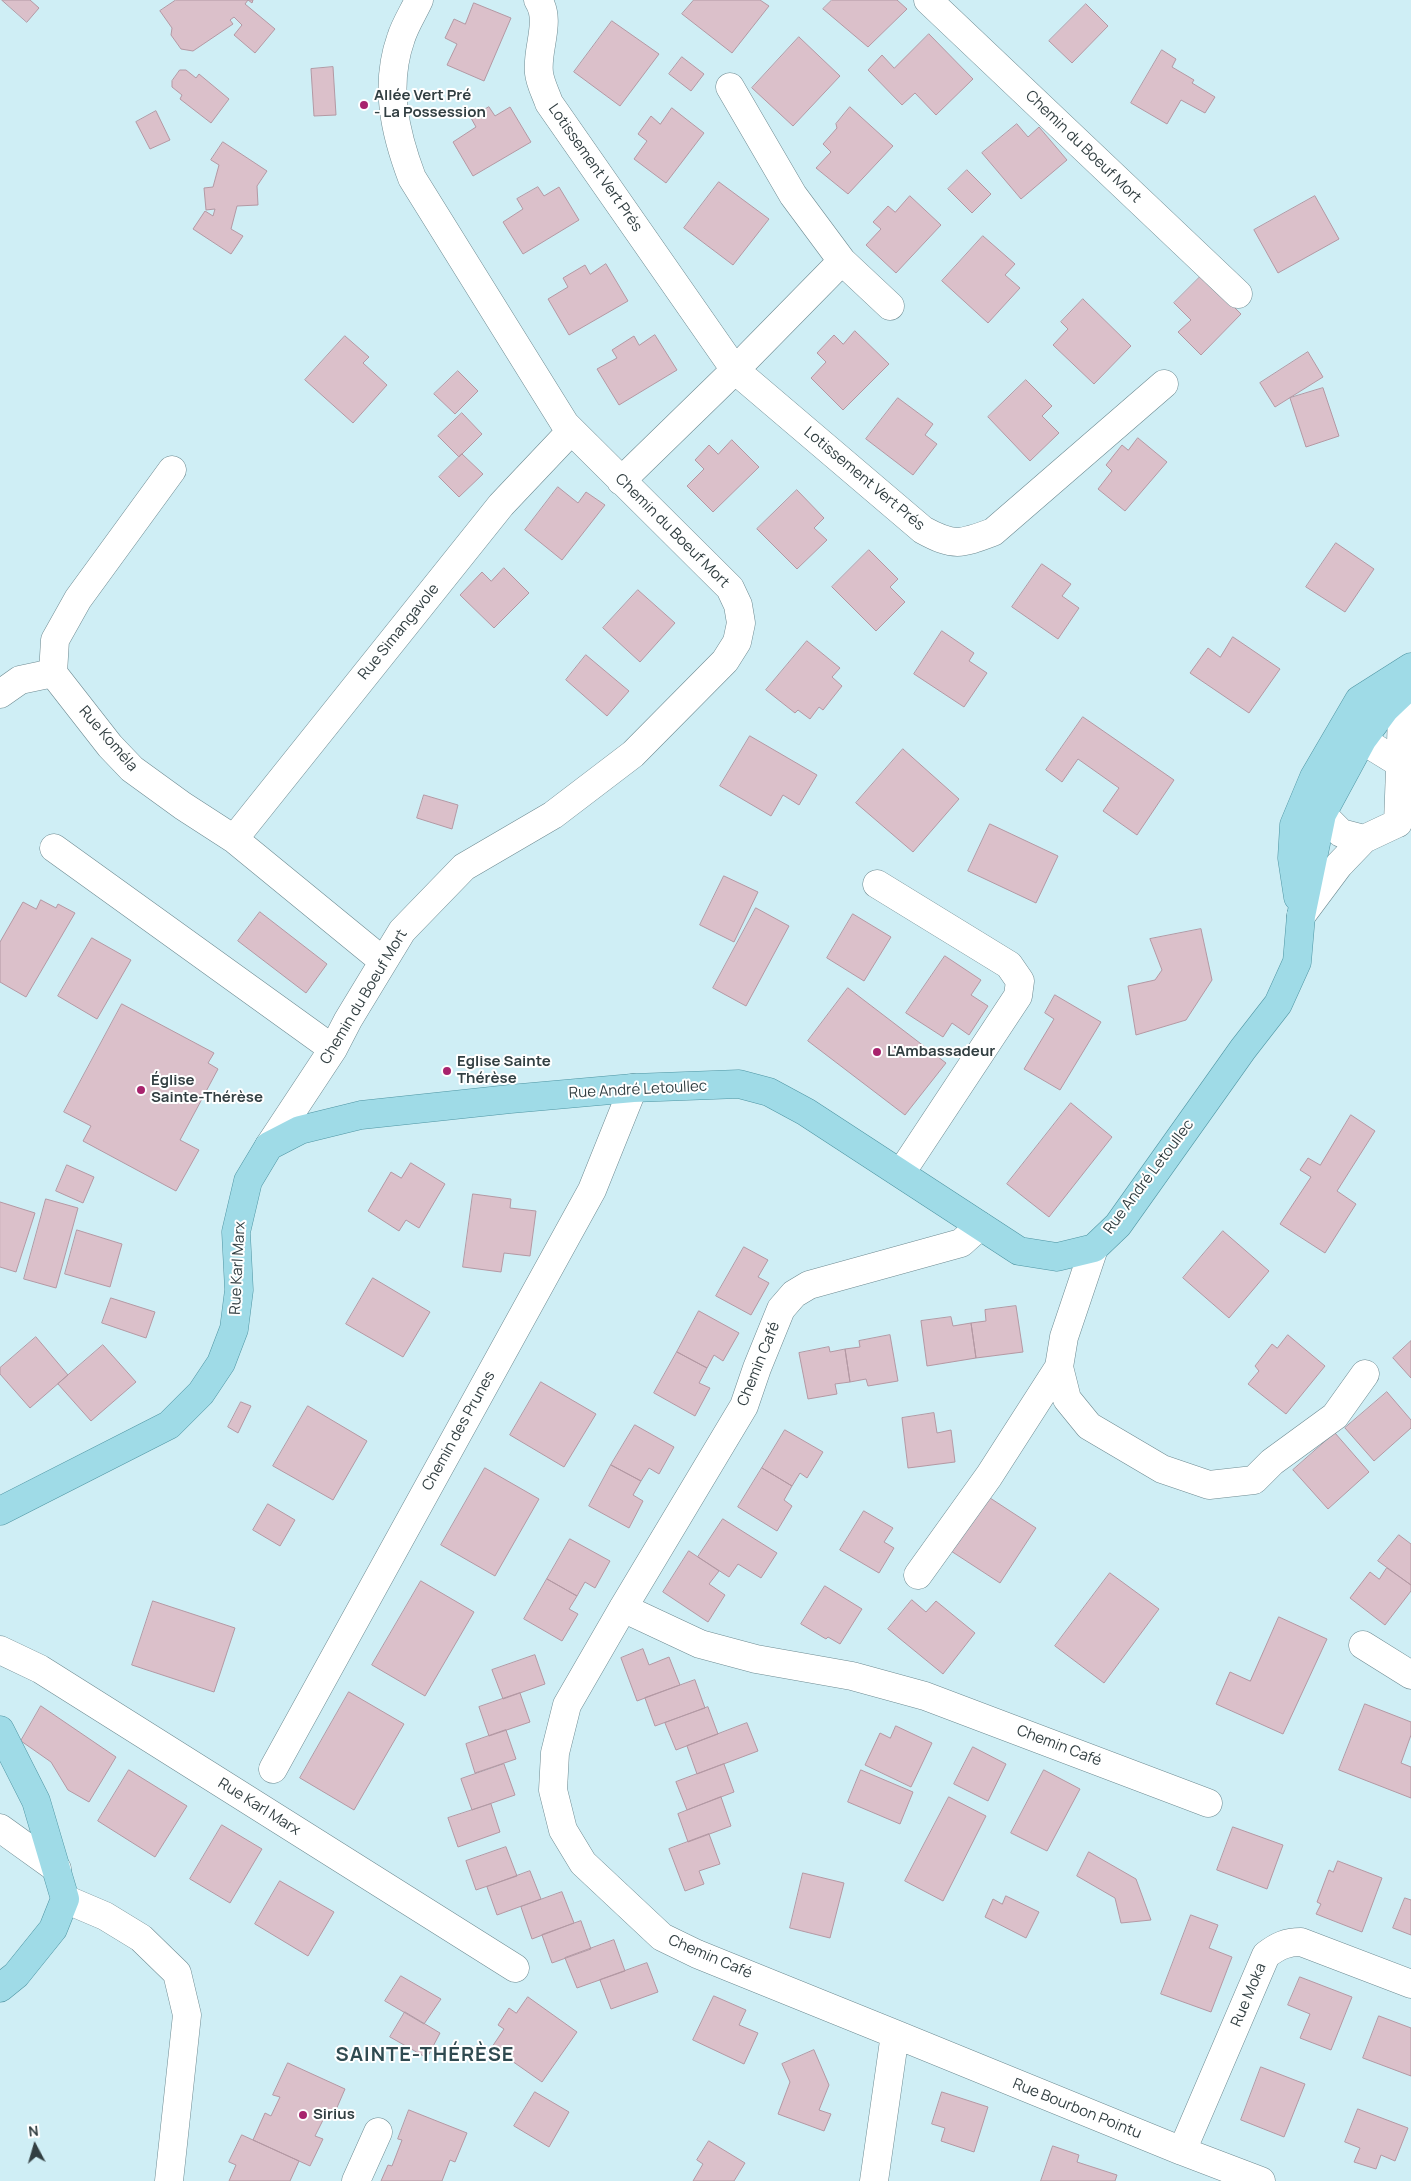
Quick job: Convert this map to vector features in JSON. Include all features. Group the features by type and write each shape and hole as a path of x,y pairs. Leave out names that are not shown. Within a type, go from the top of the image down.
{"main road":[{"name":"Rue André Letoullec","path":"269,1146 300,1130 361,1115 633,1088 739,1084 769,1092 806,1112 1019,1251 1057,1258 1094,1248 1118,1225 1242,1049 1278,1004 1297,962 1301,916 1322,814 1349,740 1359,700 1411,667"},
{"name":"Rue André Letoullec","path":"1301,916 1292,858 1294,825 1314,777 1349,740 1411,684"},
{"name":"Rue Karl Marx","path":"0,1511 169,1425 201,1393 221,1363 234,1329 238,1290 236,1232 248,1181 269,1146"},
{"path":"0,1730 36,1801 65,1899 53,1930 16,1975 0,1988"}],"street":[{"name":"Chemin du Boeuf Mort","path":"269,1146 333,1049 348,1020 402,931 464,867 552,815 633,754 725,661 737,642 741,623 738,605 730,588 565,424 412,178 399,144 392,106 394,70 400,39 419,0"},
{"name":"Lotissement Vert Prés","path":"538,0 542,6 544,24 540,44 539,74 549,103 735,370 922,530 942,541 964,543 993,532 1164,384"},
{"name":"Chemin du Boeuf Mort","path":"928,0 1238,294"},
{"path":"730,86 792,196 842,261 890,306"},
{"path":"621,481 735,370 842,261"},
{"name":"Rue Simangavole","path":"234,838 501,504 572,431"},
{"path":"0,694 20,680 53,673 55,640 78,599 172,470"},
{"name":"Rue Koméla","path":"53,673 110,746 132,769 183,806 234,838 384,961"},
{"path":"1301,916 1339,865 1364,839 1404,827 1401,764 1402,716 1411,689"},
{"path":"1349,740 1401,764"},
{"path":"1314,777 1322,814 1341,833 1364,839"},
{"path":"54,848 333,1049"},
{"path":"877,884 1009,965 1020,981 1018,996 901,1173"},
{"name":"Chemin des Prunes","path":"273,1769 592,1190 633,1088"},
{"name":"Chemin Café","path":"895,2034 697,1954 662,1937 583,1862 563,1830 553,1790 555,1753 567,1705 744,1406 781,1309 794,1294 809,1285 961,1243 980,1226"},
{"path":"918,1575 989,1476 1059,1367 1064,1337 1094,1248"},
{"path":"1059,1367 1067,1399 1089,1426 1162,1469 1209,1485 1254,1480 1272,1462 1335,1416 1365,1374"},
{"name":"Chemin Café","path":"623,1608 700,1644 756,1659 852,1676 925,1696 1208,1803"},
{"path":"1363,1645 1411,1675"},
{"name":"Rue Karl Marx","path":"0,1650 40,1669 515,1968"},
{"path":"0,1828 57,1869"},
{"path":"65,1899 105,1916 141,1938 177,1973 187,2015 169,2181"},
{"name":"Rue Moka","path":"1182,2151 1266,1955 1277,1946 1288,1942 1301,1942 1411,1984"},
{"path":"874,2181 895,2034"},
{"name":"Rue Bourbon Pointu","path":"895,2034 1182,2151 1261,2181"},
{"path":"356,2181 378,2132"}],"building":[{"path":"2,0 30,0 39,8 27,22"},
{"path":"176,0 248,0 245,4 275,29 255,53 234,35 242,25 234,17 230,20 233,24 193,51 181,49 171,35 172,28 160,11"},
{"path":"694,0 760,0 769,6 732,53 682,14"},
{"path":"832,0 897,0 907,9 868,47 823,9"},
{"path":"474,3 511,18 484,81 447,65 457,44 445,38 454,19 465,24"},
{"path":"1086,4 1108,26 1072,63 1049,41"},
{"path":"612,21 659,54 620,106 574,72"},
{"path":"929,34 973,79 936,115 915,93 902,105 868,70 882,55 894,68"},
{"path":"799,37 840,76 793,126 752,88"},
{"path":"1162,50 1176,59 1172,67 1194,80 1192,83 1215,97 1205,113 1181,100 1167,124 1131,103"},
{"path":"682,57 704,74 691,91 669,74"},
{"path":"333,67 336,115 314,116 311,69"},
{"path":"180,70 186,70 196,78 199,74 229,99 211,123 180,99 182,95 172,87 172,81"},
{"path":"489,107 495,116 510,107 531,142 473,176 453,142 476,127 471,118"},
{"path":"850,107 893,146 848,194 816,168 831,152 823,144 837,128 836,124"},
{"path":"672,108 704,133 666,183 634,159 647,141 638,134 651,116 660,124"},
{"path":"156,111 170,140 150,149 136,122"},
{"path":"1017,124 1028,137 1039,127 1067,160 1021,199 982,153"},
{"path":"223,142 267,171 257,186 258,205 237,206 231,229 243,236 231,254 193,229 205,211 213,216 215,209 206,210 204,188 213,187 219,165 211,160"},
{"path":"967,170 991,194 972,213 948,189"},
{"path":"719,182 769,219 733,265 684,228"},
{"path":"538,187 544,196 559,187 579,220 523,254 503,222 523,209 517,199"},
{"path":"910,196 941,225 896,273 866,245 881,229 873,222 888,206 895,212"},
{"path":"1315,196 1339,239 1278,273 1254,230"},
{"path":"983,236 1015,264 1005,275 1020,288 988,323 942,281"},
{"path":"606,264 628,301 569,335 548,299 568,287 563,278 585,265 590,274"},
{"path":"1202,275 1241,314 1201,355 1178,332 1191,320 1174,303"},
{"path":"1083,299 1131,346 1094,384 1053,345 1068,329 1061,322"},
{"path":"855,331 889,364 843,410 811,378 826,362 817,353 834,335 843,344"},
{"path":"655,335 677,370 619,405 597,369 617,358 612,350 634,336 639,345"},
{"path":"345,336 369,357 363,363 387,385 353,423 305,380"},
{"path":"1308,352 1323,377 1275,407 1260,383"},
{"path":"458,371 478,391 455,414 434,394"},
{"path":"1026,380 1052,406 1042,416 1059,433 1030,461 988,417"},
{"path":"1323,388 1339,436 1306,447 1290,398"},
{"path":"898,398 933,424 925,435 937,444 913,475 866,439"},
{"path":"462,413 482,434 459,457 438,436"},
{"path":"1138,438 1167,462 1125,511 1098,489 1112,471 1106,465 1122,445 1128,450"},
{"path":"732,440 759,467 713,512 687,486 704,469 695,460 709,445 718,454"},
{"path":"462,454 483,474 459,497 439,477"},
{"path":"558,487 578,503 586,492 605,505 562,560 525,530"},
{"path":"797,490 824,518 814,528 827,540 797,569 757,529"},
{"path":"1336,543 1374,569 1345,612 1306,587"},
{"path":"869,550 898,579 890,587 905,602 876,631 832,587"},
{"path":"1042,564 1071,584 1062,596 1079,608 1058,639 1012,607"},
{"path":"504,568 529,593 494,628 460,595 482,572 491,581"},
{"path":"638,590 675,623 640,662 603,628"},
{"path":"942,631 974,653 969,661 987,673 964,707 914,674"},
{"path":"1233,637 1280,669 1249,713 1190,673 1208,648 1220,657"},
{"path":"807,641 840,668 832,677 842,686 823,710 819,707 810,719 798,710 795,713 766,690"},
{"path":"586,655 629,691 607,716 566,680"},
{"path":"1083,717 1174,780 1137,835 1103,811 1119,788 1078,759 1062,782 1046,770"},
{"path":"750,736 817,775 799,805 783,795 771,816 720,786"},
{"path":"903,749 959,799 913,852 856,803"},
{"path":"424,795 458,805 452,829 417,818"},
{"path":"990,824 1058,856 1036,903 968,871"},
{"path":"724,876 758,892 734,942 700,925"},
{"path":"41,900 56,908 58,904 75,913 26,997 0,982 0,942 23,902 36,909"},
{"path":"756,908 789,926 746,1006 713,988"},
{"path":"260,912 327,964 306,993 238,941"},
{"path":"853,914 891,937 864,981 827,958"},
{"path":"1201,929 1212,980 1186,1020 1136,1035 1128,986 1155,980 1162,970 1150,939"},
{"path":"92,938 131,960 97,1019 58,996"},
{"path":"945,956 981,980 971,995 988,1006 969,1035 952,1023 943,1037 906,1013"},
{"name":"L'Ambassadeur","path":"848,988 946,1063 905,1115 808,1041"},
{"path":"1055,995 1101,1022 1060,1090 1024,1069 1054,1019 1045,1013"},
{"name":"Église Sainte-Thérèse","path":"122,1004 214,1053 208,1063 218,1069 180,1140 199,1150 176,1191 83,1141 91,1126 64,1112"},
{"path":"1071,1103 1112,1137 1049,1217 1007,1184"},
{"path":"1351,1115 1375,1131 1337,1191 1356,1204 1325,1253 1280,1224 1311,1177 1300,1170 1308,1158 1320,1165"},
{"path":"411,1163 445,1184 419,1228 406,1220 399,1231 368,1211 391,1172 401,1178"},
{"path":"67,1165 94,1177 83,1203 56,1191"},
{"path":"473,1194 511,1199 510,1208 536,1211 530,1256 504,1253 501,1272 463,1267"},
{"path":"46,1199 78,1208 56,1288 24,1279"},
{"path":"0,1202 35,1213 16,1272 0,1267"},
{"path":"77,1230 122,1244 110,1287 65,1274"},
{"path":"1223,1231 1269,1271 1229,1318 1183,1278"},
{"path":"744,1247 768,1260 758,1277 769,1283 751,1315 716,1296"},
{"path":"373,1278 430,1312 403,1357 346,1324"},
{"path":"111,1298 155,1312 146,1338 102,1323"},
{"path":"1016,1306 1023,1352 976,1358 971,1323 986,1321 985,1310"},
{"path":"699,1311 739,1333 723,1361 714,1355 707,1368 677,1352"},
{"path":"951,1317 953,1326 971,1323 976,1358 927,1366 921,1321"},
{"path":"890,1335 898,1381 868,1386 866,1379 850,1382 845,1349 860,1347 859,1341"},
{"path":"1288,1335 1325,1366 1286,1414 1248,1384 1259,1371 1255,1366 1272,1344 1277,1348"},
{"path":"36,1337 68,1375 30,1408 0,1374 0,1368"},
{"path":"1411,1341 1411,1378 1393,1358"},
{"path":"103,1345 136,1382 91,1421 58,1384"},
{"path":"829,1347 830,1352 845,1349 850,1382 835,1384 837,1394 808,1399 799,1353"},
{"path":"677,1352 707,1368 699,1383 710,1388 695,1416 654,1393"},
{"path":"541,1382 596,1414 564,1467 510,1435"},
{"path":"1387,1392 1411,1420 1411,1428 1374,1461 1345,1428"},
{"path":"241,1402 251,1406 238,1433 228,1427"},
{"path":"308,1406 367,1441 333,1500 273,1466"},
{"path":"934,1413 937,1433 951,1430 955,1462 908,1468 902,1418"},
{"path":"635,1425 674,1447 659,1474 649,1468 641,1481 611,1465"},
{"path":"785,1430 823,1452 807,1478 800,1473 792,1486 762,1468"},
{"path":"1335,1433 1369,1472 1328,1509 1293,1470"},
{"path":"611,1465 641,1481 633,1495 643,1501 629,1528 589,1506"},
{"path":"485,1468 539,1499 495,1576 441,1545"},
{"path":"762,1468 792,1486 784,1500 792,1506 777,1531 738,1507"},
{"path":"987,1496 1036,1528 1000,1583 951,1551"},
{"path":"268,1504 295,1520 280,1546 253,1530"},
{"path":"864,1511 893,1528 884,1542 894,1548 879,1573 840,1550"},
{"path":"723,1519 777,1553 761,1578 738,1564 729,1577 698,1557"},
{"path":"1399,1535 1411,1544 1411,1585 1378,1561"},
{"path":"570,1539 610,1561 595,1588 585,1582 577,1596 547,1579"},
{"path":"689,1551 719,1571 709,1584 725,1595 708,1622 663,1592"},
{"path":"1387,1568 1411,1585 1411,1591 1385,1625 1350,1598 1370,1572 1379,1579"},
{"path":"1110,1573 1159,1609 1104,1683 1055,1646"},
{"path":"547,1579 577,1596 569,1609 578,1614 562,1641 524,1619"},
{"path":"421,1581 474,1612 425,1696 372,1665"},
{"path":"825,1586 862,1609 840,1644 828,1637 826,1639 801,1624"},
{"path":"912,1600 926,1612 936,1601 975,1633 943,1674 888,1629"},
{"path":"153,1601 235,1628 214,1692 132,1665"},
{"path":"1279,1617 1327,1639 1283,1734 1216,1704 1230,1672 1250,1681"},
{"path":"643,1649 649,1665 669,1657 680,1685 637,1701 621,1658"},
{"path":"535,1655 545,1684 503,1699 492,1670"},
{"path":"695,1680 705,1708 655,1726 645,1698"},
{"path":"349,1692 404,1724 354,1810 300,1778"},
{"path":"520,1693 530,1722 489,1736 479,1707"},
{"path":"1365,1704 1411,1722 1411,1735 1401,1763 1411,1767 1411,1798 1339,1770"},
{"path":"41,1706 116,1757 89,1802 68,1790 51,1762 21,1741"},
{"path":"708,1707 718,1734 676,1750 665,1723"},
{"path":"747,1723 758,1751 697,1774 687,1746"},
{"path":"896,1726 932,1743 911,1787 865,1765 880,1733 890,1738"},
{"path":"506,1730 516,1759 475,1773 466,1744"},
{"path":"973,1747 1006,1764 988,1801 954,1784"},
{"path":"504,1764 515,1795 472,1810 461,1779"},
{"path":"724,1764 734,1792 687,1810 676,1782"},
{"path":"129,1770 187,1806 155,1857 98,1821"},
{"path":"861,1770 913,1792 900,1824 848,1802"},
{"path":"1044,1770 1080,1789 1047,1851 1011,1833"},
{"path":"721,1797 731,1826 688,1842 678,1814"},
{"path":"949,1797 986,1816 943,1901 905,1881"},
{"path":"491,1804 500,1832 458,1847 448,1818"},
{"path":"222,1825 262,1849 230,1903 190,1879"},
{"path":"1233,1827 1283,1845 1267,1889 1217,1870"},
{"path":"709,1834 720,1864 699,1871 704,1884 685,1891 669,1849"},
{"path":"506,1847 517,1876 476,1890 466,1861"},
{"path":"1089,1852 1136,1879 1151,1920 1121,1923 1115,1898 1077,1876"},
{"path":"1338,1861 1382,1878 1362,1932 1316,1914 1321,1904 1317,1902 1329,1870 1333,1872"},
{"path":"530,1871 541,1899 497,1915 487,1887"},
{"path":"803,1873 844,1883 830,1938 790,1928"},
{"path":"280,1881 334,1912 308,1956 255,1924"},
{"path":"562,1892 574,1923 532,1939 521,1907"},
{"path":"1006,1896 1039,1912 1026,1938 985,1917 993,1899 1002,1904"},
{"path":"1405,1898 1411,1900 1411,1935 1393,1928"},
{"path":"1191,1915 1218,1925 1209,1948 1232,1957 1211,2012 1161,1994"},
{"path":"581,1921 591,1949 552,1963 542,1935"},
{"path":"614,1940 625,1971 577,1988 565,1958"},
{"path":"647,1963 658,1992 611,2009 600,1980"},
{"path":"401,1976 441,1999 424,2024 385,2001"},
{"path":"1300,1977 1352,1997 1331,2050 1300,2038 1310,2014 1288,2005"},
{"path":"714,1996 746,2010 739,2025 758,2033 744,2064 693,2040"},
{"path":"528,1997 577,2032 542,2082 492,2047 504,2029 498,2025 509,2008 516,2013"},
{"path":"405,2012 440,2033 427,2058 390,2037"},
{"path":"1379,2016 1411,2028 1411,2076 1363,2058"},
{"path":"814,2050 829,2085 819,2110 831,2114 824,2131 778,2114 790,2082 782,2064"},
{"name":"Sirius","path":"288,2063 345,2089 332,2119 325,2116 315,2136 323,2139 310,2166 253,2140 265,2113 271,2116 280,2097 273,2095"},
{"path":"1261,2067 1305,2084 1284,2137 1241,2120"},
{"path":"535,2092 569,2112 549,2147 514,2126"},
{"path":"942,2092 988,2107 974,2152 941,2141 945,2128 932,2124"},
{"path":"1358,2109 1408,2128 1395,2161 1381,2155 1376,2169 1354,2162 1360,2148 1345,2142"},
{"path":"409,2110 467,2133 455,2162 450,2160 442,2181 381,2181 388,2165 392,2166 402,2140 398,2139"},
{"name":"Sirius","path":"242,2135 299,2161 290,2181 229,2181 236,2165 229,2162"},
{"path":"709,2141 745,2163 734,2181 693,2181 703,2164 697,2160"},
{"path":"1053,2146 1079,2155 1077,2162 1117,2175 1115,2181 1041,2181"}],"place":[{"name":"Allée Vert Pré - La Possession","path":"364,105"},
{"name":"L'Ambassadeur","path":"877,1052"},
{"name":"Eglise Sainte Thérèse","path":"447,1071"},
{"name":"Église Sainte-Thérèse","path":"141,1090"},
{"name":"Sirius","path":"303,2115"}],"district":[{"name":"SAINTE-THÉRÈSE","path":"425,2055"}]}
